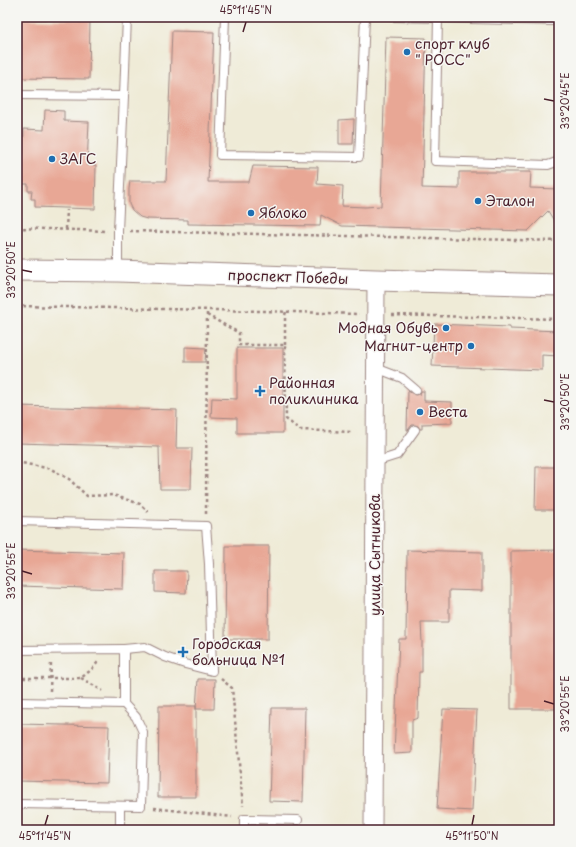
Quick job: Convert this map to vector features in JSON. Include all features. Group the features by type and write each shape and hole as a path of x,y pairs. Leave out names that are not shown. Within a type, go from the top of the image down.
{"street":[{"name":"проспект Победы","path":"17,270 118,271 559,285"},
{"name":"улица Сытникова","path":"373,830 376,280"}],"lane":[{"path":"118,271 118,231 126,17"},
{"path":"225,17 220,154 359,157 365,17"},
{"path":"393,17 559,21"},
{"path":"438,18 435,161 548,165 559,160"},
{"path":"17,95 124,96"},
{"path":"376,368 402,378 416,390"},
{"path":"375,462 397,455 415,430"},
{"path":"17,521 206,526 209,564 212,671 185,664 144,647 124,649 17,650"},
{"path":"17,804 141,806 143,732 136,717 124,704 124,649"},
{"path":"17,702 124,704"},
{"path":"120,806 120,830"},
{"path":"244,830 244,819 298,820"}],"path":[{"path":"20,186 17,228 559,241"},
{"path":"66,230 67,210"},
{"path":"17,306 559,319"},
{"path":"206,526 207,310"},
{"path":"286,312 286,418 300,430 352,432"},
{"path":"207,315 239,333 238,345 286,345"},
{"path":"17,462 51,469 69,479 87,496 113,495 140,504 163,525"},
{"path":"17,678 81,678 91,670 108,649"},
{"path":"49,702 51,650"},
{"path":"141,806 244,819 232,688 212,671"}],"building":[{"path":"17,19 90,20 89,79 17,78"},
{"path":"172,31 214,32 208,182 249,182 253,166 318,167 317,184 343,186 342,206 381,206 386,37 426,38 422,188 459,189 459,172 531,172 530,188 559,189 559,229 548,211 528,231 342,226 321,215 320,226 188,224 188,220 147,219 140,217 132,210 129,204 130,181 166,181"},
{"name":"ЗАГС","path":"45,110 64,111 64,121 89,122 87,165 96,165 95,209 35,207 35,199 31,199 32,191 28,191 28,184 17,184 17,153 23,154 24,129 44,130"},
{"path":"354,119 353,144 339,144 339,120"},
{"name":"Магнит-центр","path":"434,324 510,327 510,329 559,331 559,356 542,355 542,370 432,366"},
{"path":"185,347 206,348 205,362 185,362"},
{"name":"Районная поликлиника","path":"237,348 283,348 283,433 237,433 237,418 211,417 212,398 237,399"},
{"path":"408,391 415,395 420,394 421,391 424,391 424,401 452,402 452,423 422,424 422,429 418,426 412,425 407,430"},
{"path":"17,406 177,410 176,448 192,448 191,489 160,489 159,447 17,443"},
{"path":"536,467 559,467 559,510 535,510"},
{"path":"226,546 269,546 268,639 225,639"},
{"path":"17,550 124,553 123,589 17,586"},
{"path":"407,550 482,552 482,591 449,590 449,622 421,622 422,672 419,672 418,718 412,720 412,753 394,754 399,639 406,639"},
{"path":"559,550 559,709 511,709 511,551"},
{"path":"155,571 187,571 186,593 155,592"},
{"path":"198,679 215,679 214,709 196,709"},
{"path":"159,706 196,706 196,797 158,797"},
{"path":"272,708 305,708 303,802 269,801"},
{"path":"443,709 477,710 472,811 437,809"},
{"path":"17,724 109,726 107,783 17,781"}],"place":[{"name":"спорт клуб \" РОСС\"","path":"407,52"},
{"name":"ЗАГС","path":"52,159"},
{"name":"Эталон","path":"478,201"},
{"name":"Яблоко","path":"251,213"},
{"name":"Модная Обувь","path":"446,328"},
{"name":"Магнит-центр","path":"471,346"},
{"name":"Районная поликлиника","path":"260,391"},
{"name":"Веста","path":"420,412"},
{"name":"Городская больница №1","path":"183,652"}]}
